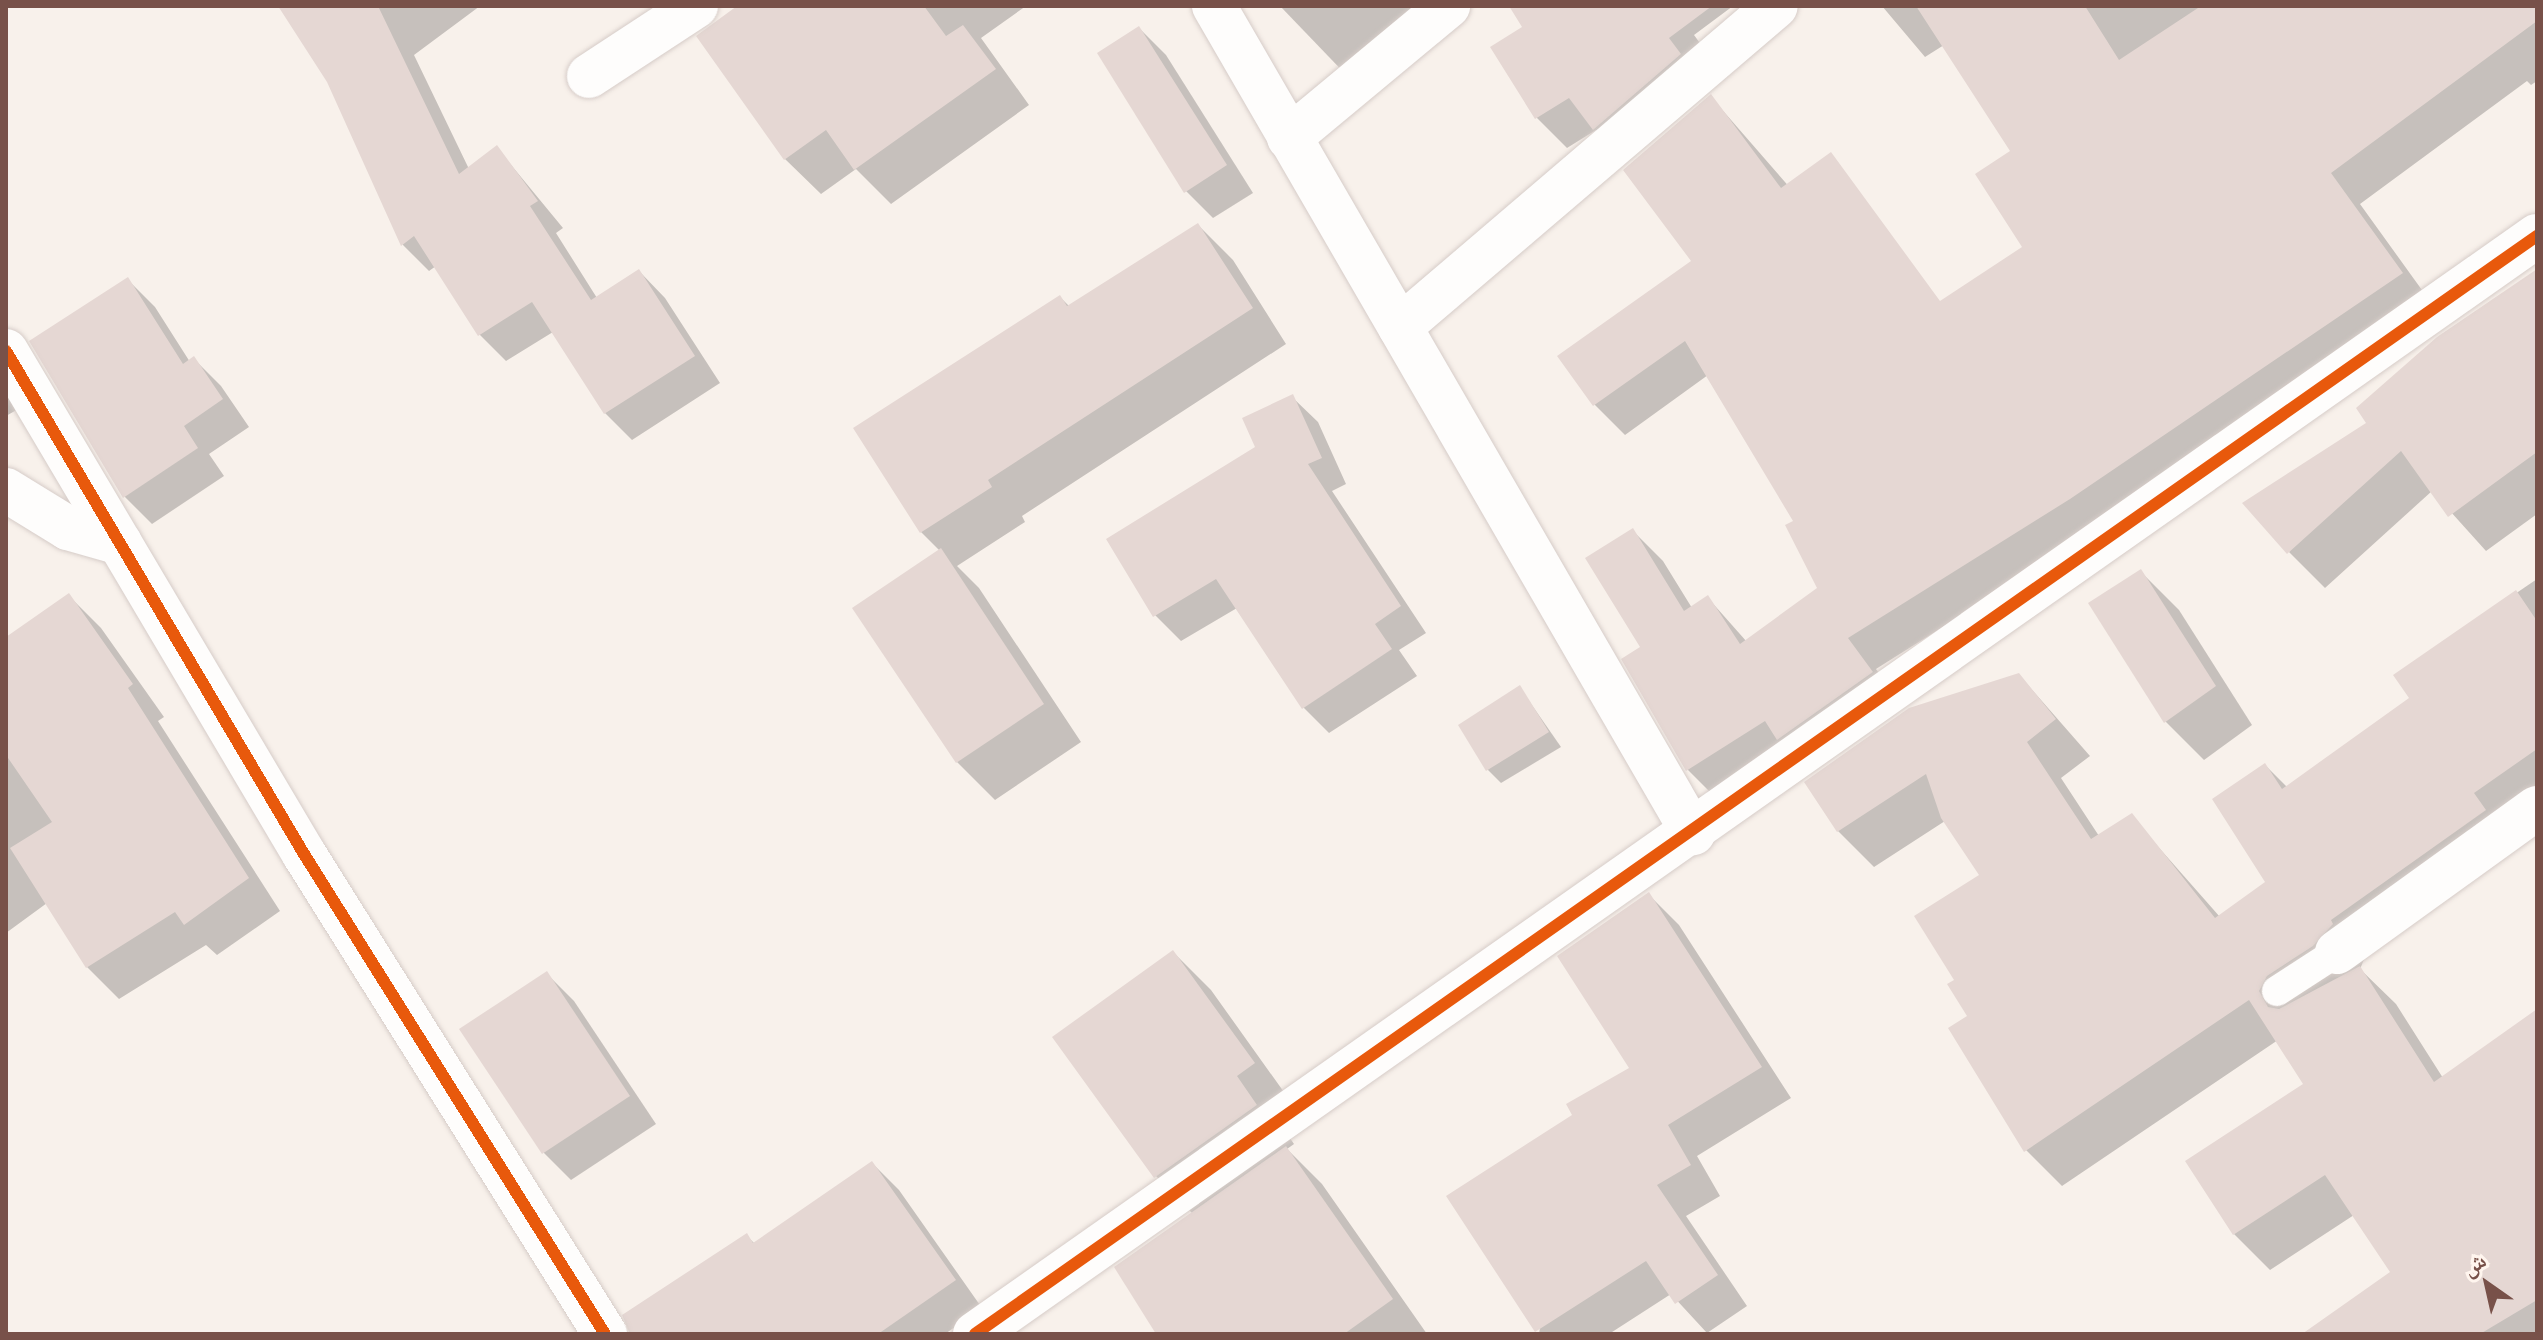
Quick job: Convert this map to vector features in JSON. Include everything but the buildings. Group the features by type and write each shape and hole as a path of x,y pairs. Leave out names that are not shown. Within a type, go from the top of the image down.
{"street":[{"path":"589,76 696,6"},
{"path":"1214,6 1693,833"},
{"path":"1289,138 1448,6"},
{"path":"1400,327 1776,6"},
{"path":"975,1334 1693,833 2537,236"},
{"path":"6,351 304,854 605,1334"},
{"path":"6,490 68,528 120,543"},
{"path":"2337,952 2537,808"}],"lane":[{"path":"2277,991 2337,952"}],"cycle path":[{"path":"975,1334 2537,236"},
{"path":"6,351 304,854 605,1334"}]}
